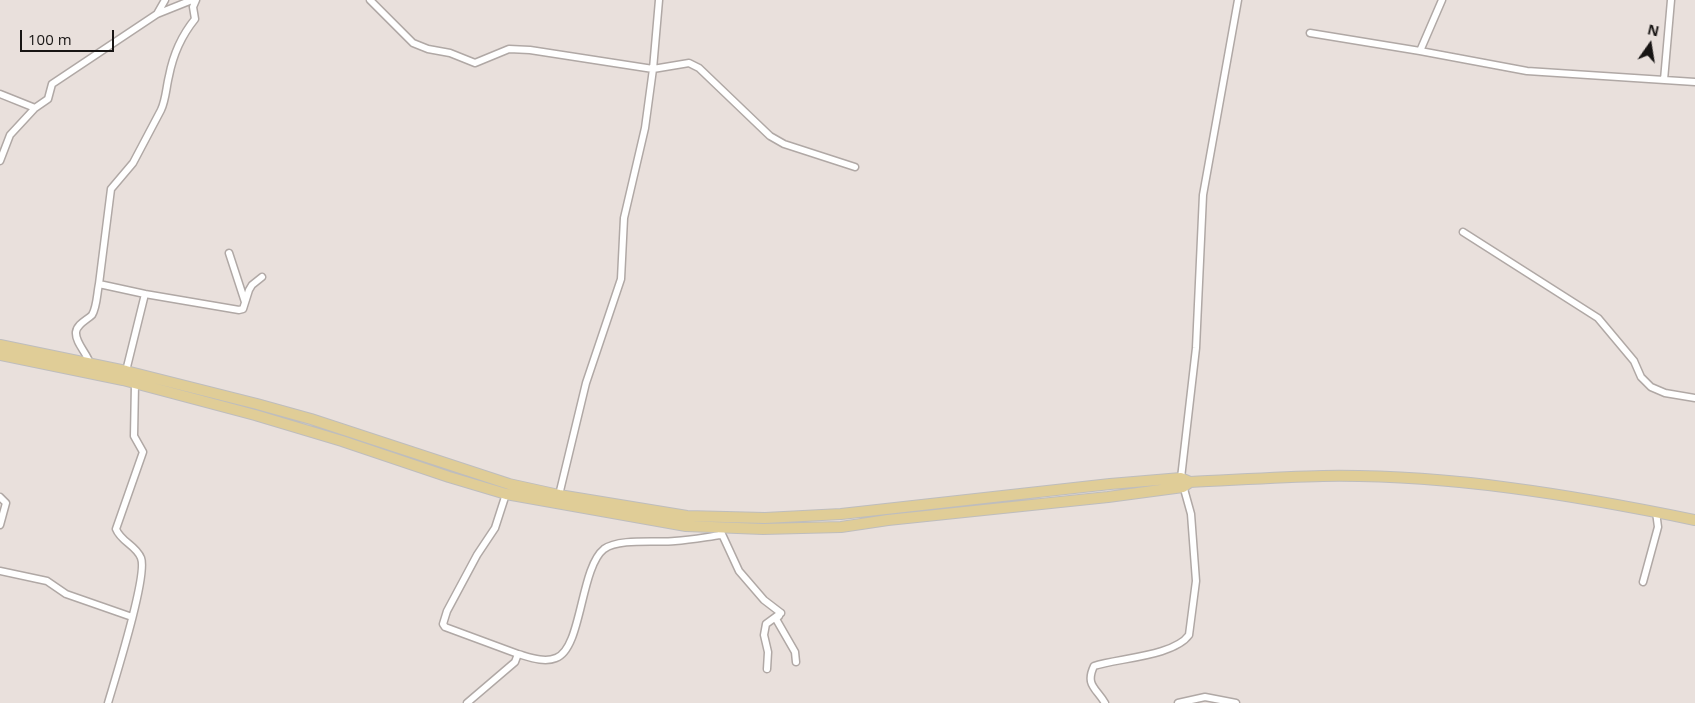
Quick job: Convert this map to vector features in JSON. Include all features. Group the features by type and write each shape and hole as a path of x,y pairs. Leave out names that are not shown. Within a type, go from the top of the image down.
{"main road":[{"path":"0,345 126,371 312,419 509,484 559,495 687,516 765,518 841,514 998,496 1185,482 1324,476 1409,479 1532,490 1695,520"},
{"path":"0,355 135,384 290,425 506,494 721,532 841,527 888,520 1108,498 1185,482"}],"street":[{"path":"157,14 165,0"},
{"path":"0,161 10,135 35,108 48,99 52,84 157,14 192,0"},
{"path":"90,364 89,358 77,339 76,332 79,325 91,316 94,311 111,189 133,163 165,102 172,63 186,30 194,19 196,0"},
{"path":"370,0 413,43 428,49 450,53 475,63 509,50 530,50 653,69 689,63 699,68 770,136 784,144 855,167"},
{"path":"559,495 586,383 621,279 624,218 645,128 653,69 659,0"},
{"path":"1105,703 1092,687 1091,673 1094,666 1166,650 1178,646 1189,635 1196,581 1185,482 1196,348 1204,195 1238,0"},
{"path":"1420,51 1442,0"},
{"path":"1664,80 1671,0"},
{"path":"1310,33 1527,71 1695,82"},
{"path":"0,94 35,108"},
{"path":"1463,232 1598,318 1634,361 1641,378 1651,388 1665,393 1695,398"},
{"path":"229,253 245,302"},
{"path":"99,284 234,310 243,308 252,285 262,277"},
{"path":"126,371 145,294"},
{"path":"108,703 132,617 142,571 141,559 136,551 118,536 116,530 142,452 134,436 135,384"},
{"path":"506,494 495,528 477,555 447,611 443,624 445,627 518,654 547,660 556,658 568,646 592,568 597,555 606,547 617,544 674,542 721,532 739,572 764,600 781,613"},
{"path":"0,497 6,503 0,525"},
{"path":"1644,582 1658,527 1656,512"},
{"path":"0,570 47,580 66,594 132,617"},
{"path":"781,613 776,619 795,652 796,662"},
{"path":"767,669 768,652 764,636 766,624 781,613"},
{"path":"467,703 515,662 518,654"},
{"path":"1178,703 1204,697 1236,703"}]}
